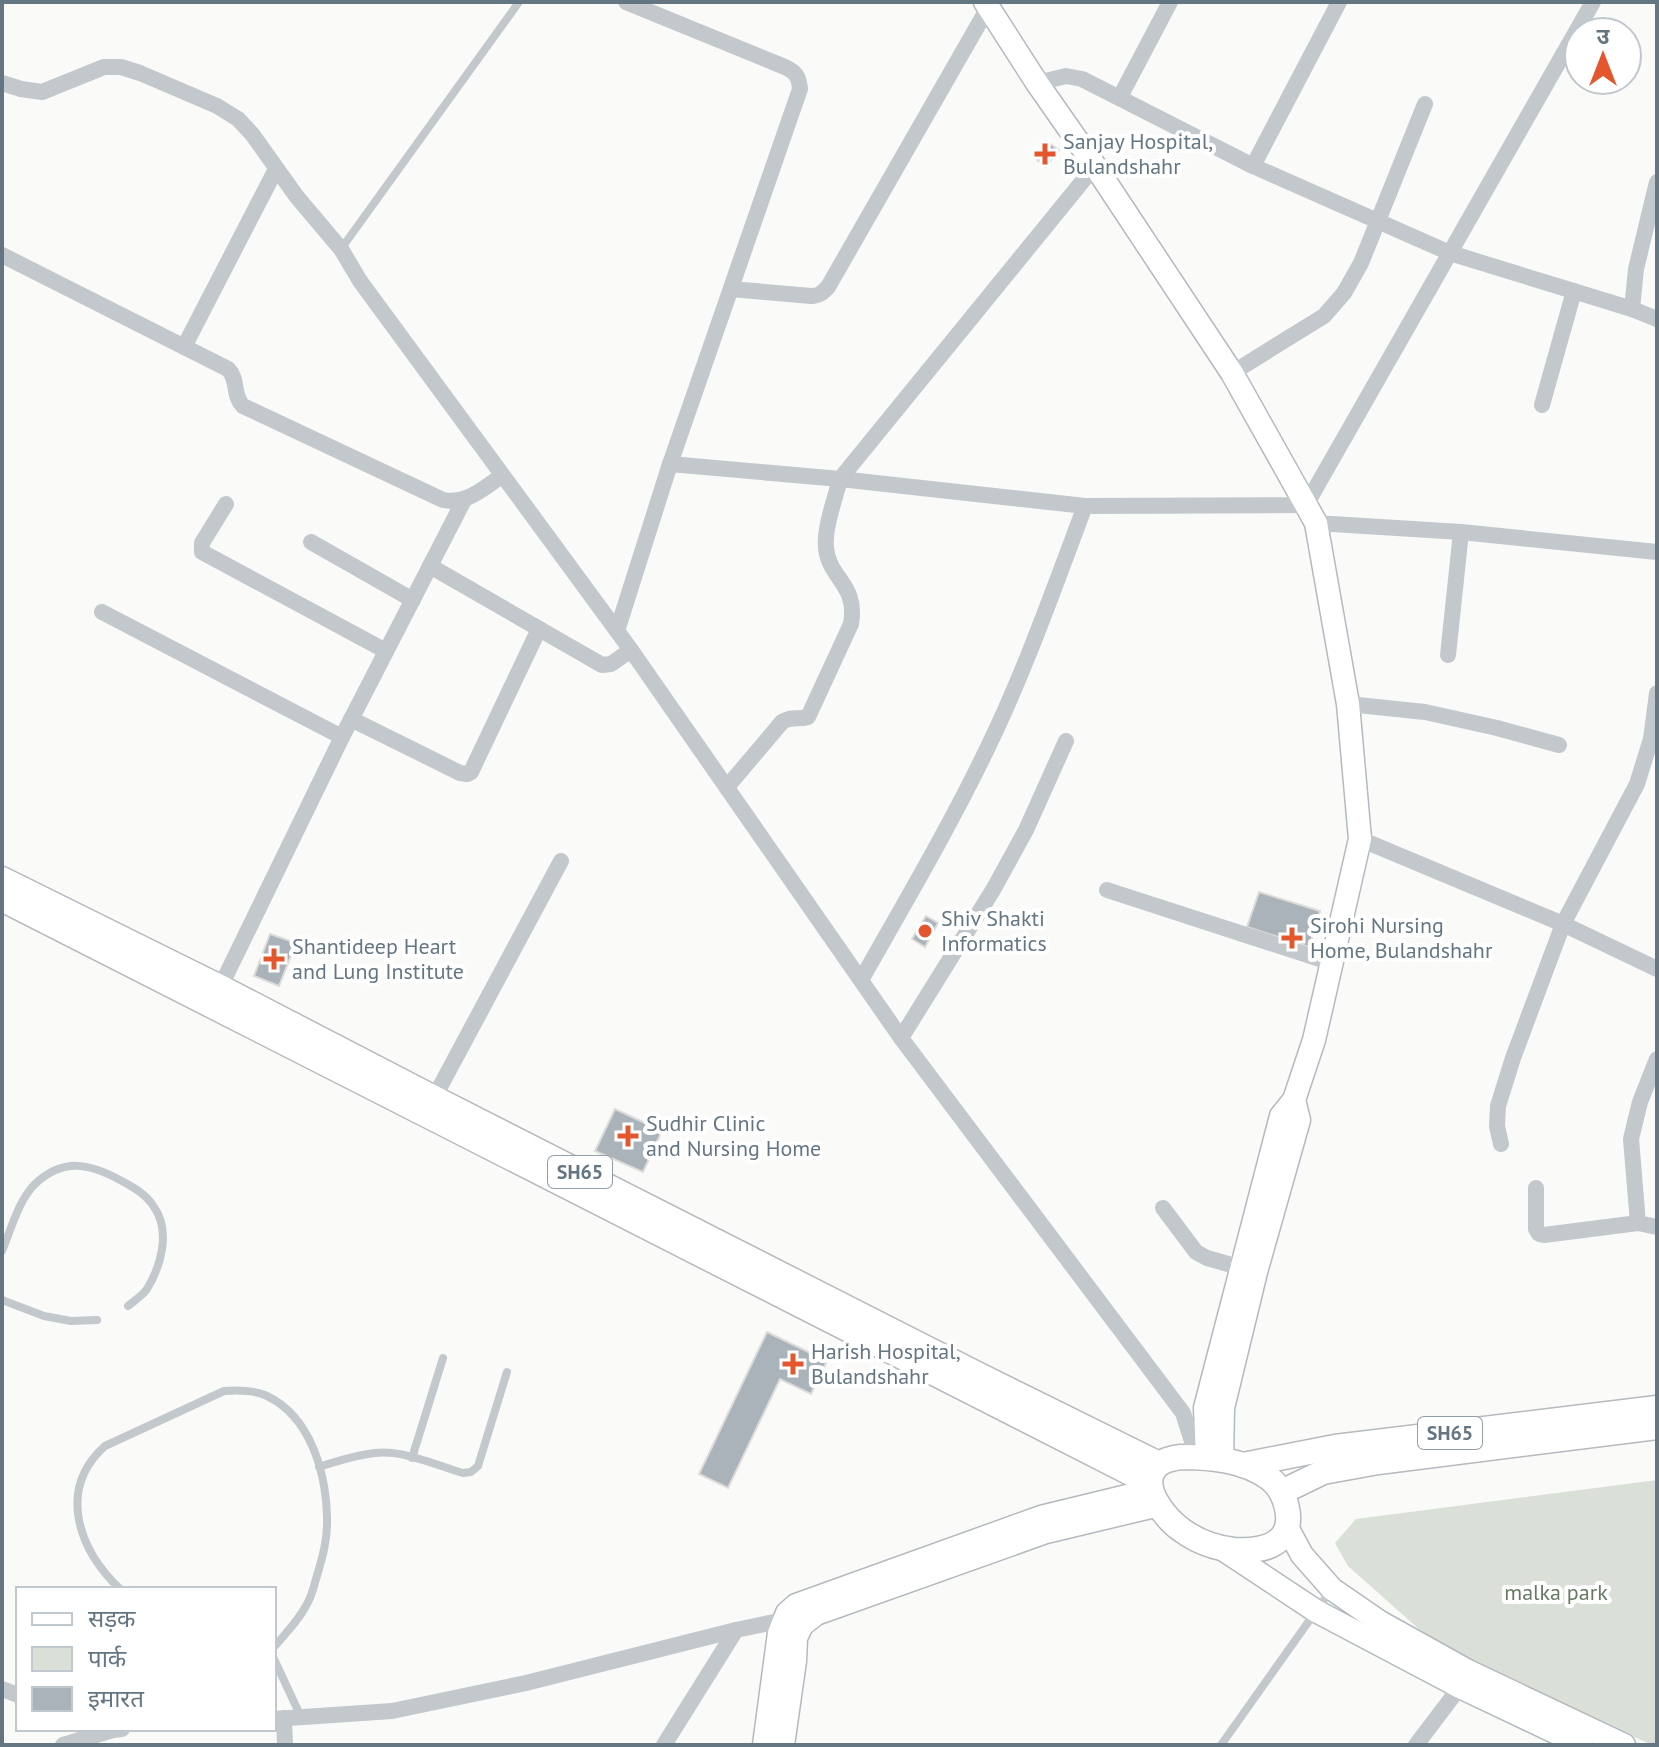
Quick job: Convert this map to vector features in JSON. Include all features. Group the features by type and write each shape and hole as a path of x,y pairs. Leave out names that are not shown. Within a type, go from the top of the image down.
{"main road":[{"name":"SH65","path":"2,879 216,996 425,1116 1155,1486"},
{"name":"SH65","path":"2,899 434,1098 963,1367 1155,1486 1165,1516 1202,1542 1221,1548 1245,1550 1271,1545 1281,1538 1287,1527"},
{"name":"SH65","path":"1155,1486 1181,1457 1217,1460 1657,1408"},
{"name":"SH65","path":"1282,1492 1323,1472 1378,1462 1657,1427"},
{"path":"1217,1460 1270,1479 1282,1492 1287,1527"}],"street":[{"path":"617,631 670,464 800,89 800,79 785,67 626,2"},
{"path":"1120,97 1170,2"},
{"path":"1253,166 1339,2"},
{"path":"1311,514 1450,253 1593,2"},
{"path":"731,289 811,296 822,293 987,4 1232,373 1311,514 1348,704 1360,839 1314,1040 1294,1100 1281,1116 1205,1408 1217,1460"},
{"path":"2,83 42,92 104,67 121,67 217,106 238,119 252,134 297,197 341,249 360,281 631,650 901,1038 1217,1460"},
{"path":"1037,83 1066,76 1082,79 1253,166 1450,253 1657,319"},
{"path":"1232,373 1324,316 1344,293 1361,263 1425,104"},
{"path":"727,787 782,722 788,718 808,717 851,624 852,600 826,550 840,479 1095,166"},
{"path":"184,347 276,169"},
{"path":"1632,309 1636,269 1656,190"},
{"path":"2,255 228,369 233,374 237,401 243,406 443,500 464,500 502,476"},
{"path":"1542,405 1574,291"},
{"path":"670,464 1085,506 1311,514 1657,552"},
{"path":"216,996 351,719 464,500"},
{"path":"226,504 202,543 206,555 386,651"},
{"path":"861,980 987,749 1018,680 1085,506"},
{"path":"1448,655 1461,532"},
{"path":"311,542 413,600"},
{"path":"430,566 602,665 611,664 631,650"},
{"path":"102,612 342,737"},
{"path":"351,719 467,774 471,772 539,629"},
{"path":"1501,1144 1497,1126 1503,1087 1563,924 1637,784 1651,739 1657,693"},
{"path":"1348,704 1425,712 1559,745"},
{"path":"901,1038 993,890 1026,830 1066,741"},
{"path":"1360,839 1563,924 1657,969"},
{"path":"434,1098 561,861"},
{"path":"1107,890 1332,963"},
{"path":"1638,1223 1631,1139 1640,1102 1657,1059"},
{"path":"1217,1460 1223,1408 1256,1272 1299,1120 1294,1100"},
{"path":"1536,1188 1536,1229 1539,1234 1638,1223 1657,1227"},
{"path":"1163,1208 1196,1252 1242,1268"},
{"path":"764,1745 779,1633 816,1614 1046,1532 1155,1486"},
{"path":"1287,1527 1302,1555 1332,1589 1380,1622 1468,1671 1624,1745"},
{"path":"1221,1548 1316,1611 1460,1687 1582,1745"},
{"path":"285,1745 287,1718 392,1711 526,1683 736,1630 774,1622 793,1624"},
{"path":"783,1745 795,1661 793,1624"},
{"path":"664,1745 736,1630"},
{"path":"1416,1745 1460,1687"},
{"path":"63,1745 106,1731"}],"lane":[{"path":"341,249 519,2"},
{"path":"2,1251 23,1201 34,1185 53,1172 78,1164 102,1170 137,1189 155,1207 162,1227 163,1245 157,1266 146,1291 128,1306"},
{"path":"2,1300 44,1316 71,1321 97,1320"},
{"path":"412,1458 443,1358"},
{"path":"319,1467 374,1453 388,1453 463,1473 471,1472 478,1466 507,1372"},
{"path":"118,1587 104,1574 83,1536 77,1507 78,1489 94,1456 105,1446 224,1391 241,1390 266,1396 290,1412 310,1440 323,1479 327,1520 323,1556 309,1601 276,1645"},
{"path":"1221,1745 1332,1589"},
{"path":"276,1668 287,1718"}],"green space":[{"name":"malka park","path":"1657,1480 1657,1745 1544,1696 1429,1638 1348,1566 1335,1543 1356,1519"}],"building":[{"path":"1046,141 1059,150 1046,167 1034,157"},
{"path":"1259,892 1320,911 1309,947 1247,927"},
{"name":"Shiv Shakti Informatics","path":"926,916 938,923 925,947 912,939"},
{"path":"270,934 296,943 279,986 254,976"},
{"path":"615,1109 662,1131 643,1172 595,1151"},
{"path":"767,1332 827,1361 811,1394 780,1379 728,1488 699,1474"}],"place":[{"name":"Sanjay Hospital, Bulandshahr","path":"1045,154"},
{"name":"Shiv Shakti Informatics","path":"925,931"},
{"name":"Sirohi Nursing Home, Bulandshahr","path":"1292,938"},
{"name":"Shantideep Heart and Lung Institute","path":"274,959"},
{"name":"Sudhir Clinic and Nursing Home","path":"628,1136"},
{"name":"Harish Hospital, Bulandshahr","path":"793,1364"}]}
